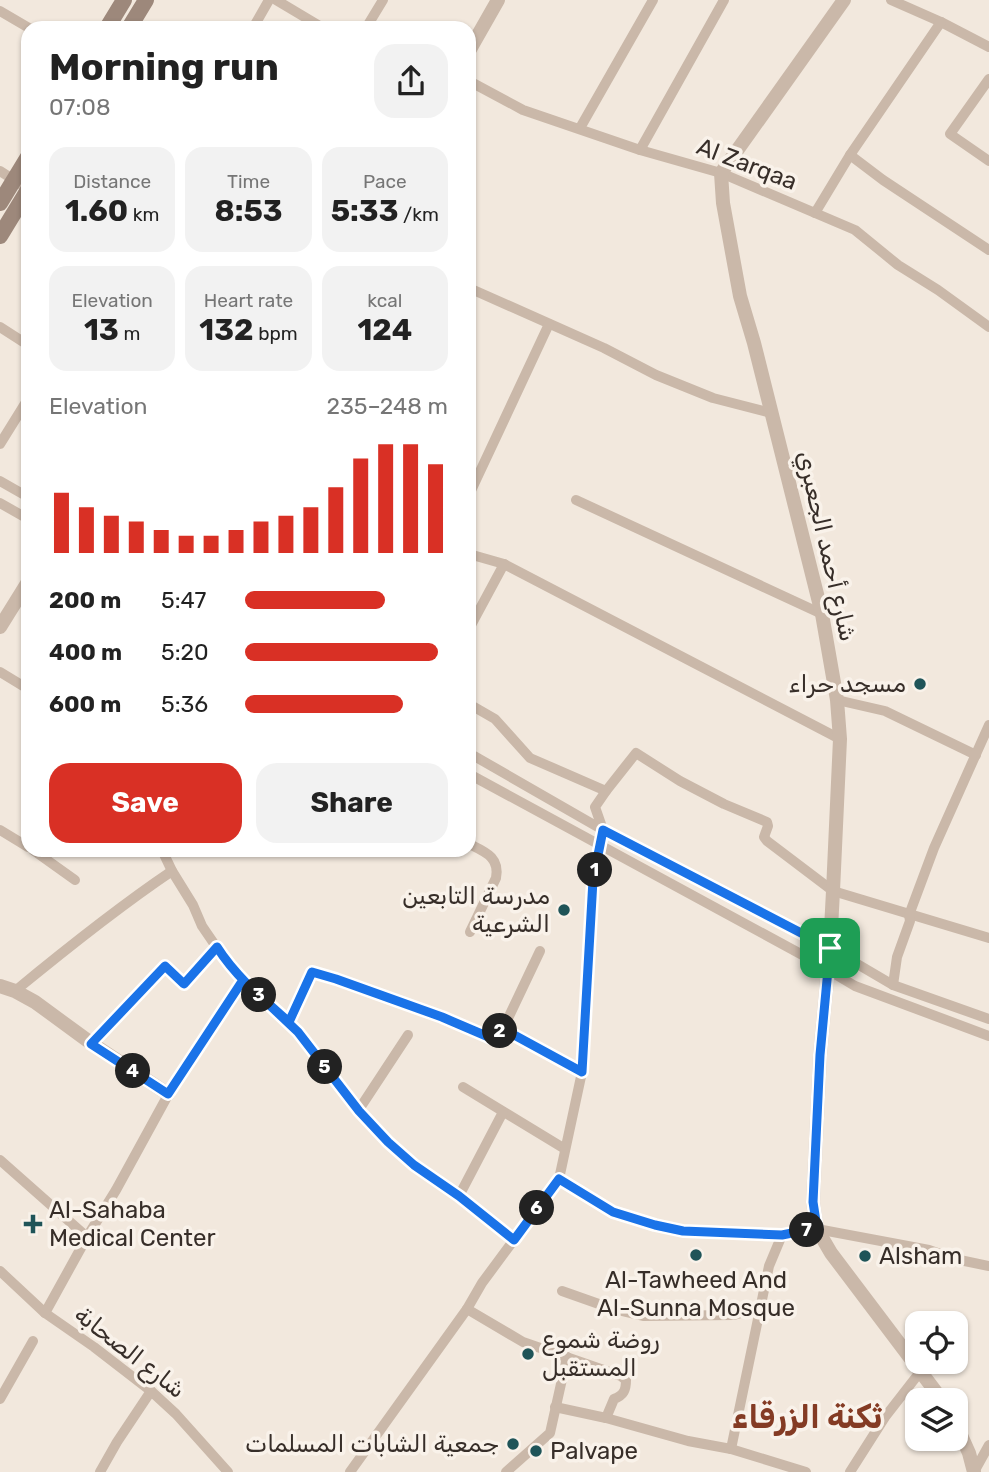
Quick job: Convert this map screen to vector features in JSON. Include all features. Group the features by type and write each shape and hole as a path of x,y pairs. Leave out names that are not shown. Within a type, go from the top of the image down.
{"main road":[{"path":"111,21 124,0"},
{"path":"133,21 146,0"},
{"path":"0,203 18,182"},
{"path":"0,236 18,182"}],"street":[{"path":"257,21 269,0"},
{"path":"276,0 311,21"},
{"path":"370,21 383,0"},
{"path":"476,39 498,0"},
{"path":"580,128 653,0"},
{"path":"640,150 724,0"},
{"path":"721,173 844,0"},
{"path":"891,0 989,47"},
{"path":"0,11 21,23"},
{"path":"815,212 850,155 941,22"},
{"path":"989,79 950,134 989,161"},
{"name":"Al Zarqaa","path":"476,85 523,110 640,150 721,173 855,230 898,265 989,327"},
{"path":"850,155 989,250"},
{"name":"شارع أحمد الجعبري","path":"721,173 723,203 740,296 822,614 837,700 839,739 833,891 820,1055 813,1202 817,1228 831,1253 905,1352"},
{"path":"476,291 604,348 656,375 713,398 771,414"},
{"path":"476,480 549,324"},
{"path":"0,327 21,340"},
{"path":"0,444 21,410"},
{"path":"0,481 21,493"},
{"path":"576,500 822,614"},
{"path":"0,503 21,515"},
{"path":"476,556 504,564 839,739"},
{"path":"476,616 504,564"},
{"path":"0,627 21,593"},
{"path":"0,672 21,685"},
{"path":"837,700 886,711 975,755"},
{"path":"476,708 495,719 530,758 606,791"},
{"path":"893,985 897,957 910,921 909,915 934,848 989,725"},
{"path":"350,1472 467,1309 482,1283 559,1179 582,1072 593,880 603,830 595,807 636,753 680,781 767,822 764,837 766,841 833,891 989,939"},
{"path":"476,756 603,830 830,948 893,985 989,1018"},
{"path":"476,778 855,986 989,1036"},
{"path":"0,830 21,843"},
{"path":"471,932 497,872 494,859 476,847"},
{"path":"43,857 75,880"},
{"path":"165,857 202,926 228,964 289,1022 359,1111 414,1165 459,1196 514,1240"},
{"path":"4,988 172,871"},
{"path":"91,1044 165,966 184,984 217,947"},
{"path":"289,1022 312,972 442,1017 491,1038 503,1029 540,951"},
{"path":"45,1313 168,1094 243,980"},
{"path":"4,988 35,1002 91,1044 168,1094"},
{"path":"503,1029 582,1072"},
{"path":"359,1111 408,1035"},
{"path":"463,1087 565,1149"},
{"path":"459,1196 503,1112"},
{"path":"0,1160 87,1237"},
{"path":"559,1179 613,1212 683,1231 782,1235 817,1228 929,1250 989,1266"},
{"path":"731,1450 769,1266 782,1235"},
{"name":"شارع الصحابة","path":"0,1271 45,1313 94,1347 176,1413 228,1472"},
{"path":"562,1291 613,1309 643,1316 734,1315 762,1307"},
{"path":"467,1309 523,1342 621,1376 626,1380 626,1389 621,1396 614,1399 606,1418"},
{"path":"0,1399 33,1341"},
{"path":"506,1472 550,1433 567,1357"},
{"path":"850,1472 885,1417 918,1374"},
{"name":"شارع أحمد الجعبري","path":"922,1374 933,1388"},
{"path":"100,1472 151,1391"},
{"path":"555,1408 606,1418 731,1450 779,1468 806,1472"},
{"path":"974,1472 989,1445"},
{"path":"968,1451 974,1472"}],"place":[{"name":"مسجد حراء","path":"920,684"},
{"name":"مدرسة التابعين الشرعية","path":"564,910"},
{"name":"Al-Sahaba Medical Center","path":"33,1224"},
{"name":"Al-Tawheed And Al-Sunna Mosque","path":"696,1255"},
{"name":"Alsham","path":"865,1256"},
{"name":"روضة شموع المستقبل","path":"528,1354"},
{"name":"جمعية الشابات المسلمات","path":"513,1444"},
{"name":"Palvape","path":"536,1451"}],"district":[{"name":"ثكنة الزرقاء","path":"807,1417"}],"route":[{"path":"830,948 603,830 593,880 582,1072 503,1029 491,1038 442,1017 312,972 289,1022 243,980 217,947 184,984 165,966 91,1044 168,1094 243,980 298,1032 359,1111 388,1142 414,1165 459,1196 514,1240 559,1179 613,1212 655,1225 683,1231 782,1235 817,1228 813,1202 820,1055 830,948"}]}
